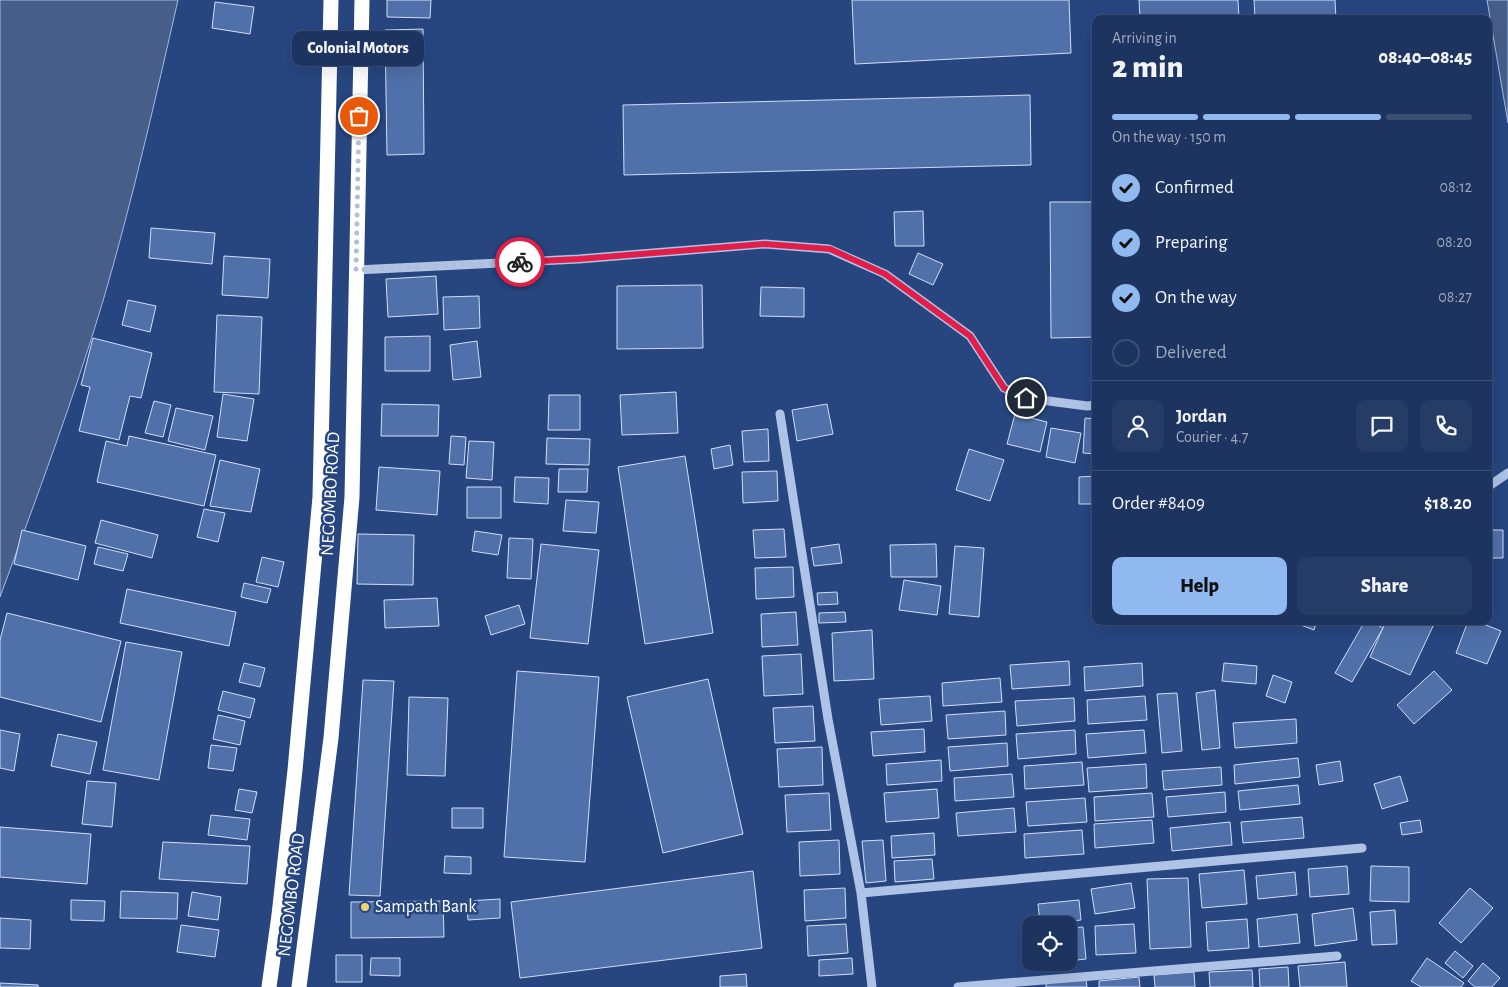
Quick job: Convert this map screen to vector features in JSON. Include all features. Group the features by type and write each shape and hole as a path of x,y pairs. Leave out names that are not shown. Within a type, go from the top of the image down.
{"highway":[{"name":"NEGOMBO ROAD","path":"269,987 296,770 320,497 331,0"},
{"name":"NEGOMBO ROAD","path":"299,987 332,738 352,488 362,0"}],"street":[{"path":"356,270 579,259 765,244 830,249 885,274 970,336 1004,388 1026,398 1092,405"},
{"path":"780,414 828,719 861,893 872,987"},
{"path":"1492,484 1508,472"},
{"path":"861,893 1362,848"},
{"path":"958,987 1337,956"}],"water":[{"path":"0,0 178,0 152,114 103,301 67,413 0,597"},
{"path":"1487,0 1508,0 1508,123 1492,29 1492,15 1490,15"}],"building":[{"path":"387,0 431,0 430,18 387,17"},
{"path":"852,0 1069,0 1071,53 855,64"},
{"path":"1139,0 1238,0 1239,15 1140,15"},
{"path":"1254,0 1335,0 1336,15 1255,15"},
{"path":"215,2 254,7 250,34 212,28"},
{"path":"423,29 424,154 387,155 385,30"},
{"path":"1030,95 1031,165 624,175 623,105"},
{"path":"1050,202 1092,202 1092,337 1051,338"},
{"path":"923,211 924,246 895,246 894,212"},
{"path":"151,228 215,233 212,264 149,258"},
{"path":"918,253 943,264 933,285 909,274"},
{"path":"224,256 270,259 268,298 222,295"},
{"path":"436,276 438,314 388,317 386,279"},
{"path":"702,285 703,348 617,349 617,286"},
{"path":"761,287 804,288 804,317 760,316"},
{"path":"479,296 480,328 444,330 443,297"},
{"path":"128,300 156,306 150,332 122,325"},
{"path":"217,315 262,317 259,394 214,392"},
{"path":"430,336 430,371 385,371 385,337"},
{"path":"93,338 152,353 141,398 130,396 119,440 79,431 90,387 81,385"},
{"path":"477,341 481,377 453,380 450,345"},
{"path":"676,392 678,433 622,435 620,395"},
{"path":"223,394 254,399 247,441 217,437"},
{"path":"549,395 580,395 580,430 548,430"},
{"path":"154,401 171,405 163,437 145,433"},
{"path":"382,404 439,405 438,436 381,436"},
{"path":"827,404 833,434 797,441 792,410"},
{"path":"176,408 213,416 205,450 168,441"},
{"path":"1015,414 1047,422 1040,452 1007,444"},
{"path":"1085,418 1092,419 1092,454 1083,453"},
{"path":"1051,428 1081,433 1075,463 1046,457"},
{"path":"768,429 769,461 744,462 742,431"},
{"path":"129,436 216,455 204,506 97,482 106,441 127,446"},
{"path":"451,436 466,437 464,465 449,464"},
{"path":"547,438 590,439 589,465 546,464"},
{"path":"469,441 494,442 492,480 466,478"},
{"path":"730,445 733,465 714,469 711,449"},
{"path":"969,449 1004,460 990,501 956,490"},
{"path":"685,456 713,633 645,644 618,467"},
{"path":"220,460 260,469 251,512 210,506"},
{"path":"379,467 440,471 437,515 376,510"},
{"path":"559,469 588,469 587,492 558,492"},
{"path":"777,471 778,501 743,503 742,472"},
{"path":"1092,476 1092,504 1079,504 1079,477"},
{"path":"515,477 549,478 548,504 514,502"},
{"path":"467,487 501,487 501,518 467,518"},
{"path":"566,500 599,502 596,533 563,531"},
{"path":"204,509 225,513 218,542 197,537"},
{"path":"101,520 158,535 152,558 95,543"},
{"path":"784,529 786,557 755,558 753,530"},
{"path":"22,530 86,546 78,580 14,564"},
{"path":"1492,530 1503,530 1503,558 1492,558"},
{"path":"475,531 502,535 498,555 472,551"},
{"path":"358,534 414,535 413,585 357,584"},
{"path":"509,538 533,539 531,579 507,578"},
{"path":"541,544 599,550 588,644 530,638"},
{"path":"839,544 842,563 814,566 811,548"},
{"path":"936,544 937,577 891,577 890,545"},
{"path":"955,546 984,548 979,617 949,614"},
{"path":"98,547 128,554 123,571 94,564"},
{"path":"262,557 284,562 278,587 256,582"},
{"path":"793,567 794,597 756,599 755,568"},
{"path":"904,580 941,586 937,615 899,610"},
{"path":"244,583 271,589 267,603 241,597"},
{"path":"127,589 236,612 229,646 120,623"},
{"path":"837,592 838,604 818,605 817,593"},
{"path":"437,598 439,626 385,628 384,600"},
{"path":"519,605 525,624 491,635 485,616"},
{"path":"796,612 798,645 762,647 761,614"},
{"path":"845,612 846,622 819,623 819,613"},
{"path":"7,613 121,641 101,722 0,697 0,640"},
{"path":"1301,625 1316,625 1314,630"},
{"path":"1363,625 1377,625 1383,628 1352,682 1335,673"},
{"path":"1384,625 1434,625 1410,675 1370,657"},
{"path":"1466,625 1486,625 1501,631 1487,664 1456,653"},
{"path":"872,630 874,679 834,681 832,633"},
{"path":"126,642 182,652 159,780 103,770"},
{"path":"801,654 803,694 764,696 762,656"},
{"path":"1069,661 1070,685 1012,689 1010,665"},
{"path":"244,663 265,668 260,687 239,682"},
{"path":"1142,663 1143,686 1085,691 1084,667"},
{"path":"1224,663 1257,666 1256,684 1222,681"},
{"path":"517,671 599,677 585,862 504,857"},
{"path":"1434,671 1452,690 1414,724 1397,705"},
{"path":"1273,675 1292,682 1285,703 1266,696"},
{"path":"1000,678 1002,702 943,706 942,683"},
{"path":"708,679 743,834 663,853 627,697"},
{"path":"363,680 394,681 380,896 349,895"},
{"path":"1215,690 1220,748 1202,750 1196,693"},
{"path":"223,691 255,699 250,718 218,710"},
{"path":"1177,693 1182,751 1162,753 1157,694"},
{"path":"930,696 932,721 881,725 879,699"},
{"path":"1145,696 1147,720 1088,724 1087,700"},
{"path":"409,697 448,698 445,776 407,775"},
{"path":"1074,698 1075,721 1017,726 1015,701"},
{"path":"813,706 815,741 775,743 773,708"},
{"path":"1005,711 1006,735 948,739 946,715"},
{"path":"218,715 245,721 240,745 213,739"},
{"path":"1296,719 1297,743 1235,748 1233,723"},
{"path":"924,729 925,752 873,756 871,732"},
{"path":"0,730 20,734 14,771 0,768"},
{"path":"1075,730 1076,754 1018,759 1016,734"},
{"path":"1144,730 1146,753 1088,758 1086,734"},
{"path":"58,734 97,742 90,774 51,766"},
{"path":"1007,743 1008,766 950,771 948,747"},
{"path":"211,745 237,748 233,771 208,768"},
{"path":"822,747 823,785 779,787 777,749"},
{"path":"1298,758 1300,777 1235,784 1234,765"},
{"path":"941,760 942,781 887,785 886,764"},
{"path":"1340,761 1343,781 1319,785 1316,765"},
{"path":"1082,762 1084,785 1025,789 1024,766"},
{"path":"1146,764 1147,788 1089,792 1087,768"},
{"path":"1221,767 1222,785 1164,790 1162,771"},
{"path":"1012,774 1014,797 955,801 954,778"},
{"path":"1400,776 1408,801 1382,809 1374,784"},
{"path":"87,781 116,783 112,827 82,824"},
{"path":"1298,785 1300,804 1240,810 1238,791"},
{"path":"239,789 257,792 252,813 235,810"},
{"path":"937,789 939,818 886,822 884,793"},
{"path":"1225,792 1226,812 1168,817 1166,797"},
{"path":"829,793 831,830 787,832 785,795"},
{"path":"1152,793 1154,817 1095,821 1094,797"},
{"path":"1085,798 1087,822 1028,826 1026,802"},
{"path":"452,808 483,808 483,828 452,828"},
{"path":"1014,808 1016,832 958,836 956,813"},
{"path":"211,815 250,819 247,840 208,835"},
{"path":"1302,817 1304,838 1243,843 1241,822"},
{"path":"1152,820 1154,843 1095,848 1094,824"},
{"path":"1420,820 1422,832 1402,835 1400,823"},
{"path":"1230,822 1232,845 1172,851 1170,828"},
{"path":"0,827 91,834 87,884 0,877"},
{"path":"1082,830 1084,854 1025,858 1024,834"},
{"path":"934,833 935,855 892,858 891,836"},
{"path":"839,840 840,874 800,876 799,842"},
{"path":"883,840 886,881 866,883 862,841"},
{"path":"163,842 250,846 247,884 159,879"},
{"path":"445,856 471,857 471,874 444,873"},
{"path":"932,859 934,879 895,882 894,861"},
{"path":"1347,866 1349,894 1310,897 1308,869"},
{"path":"1371,866 1409,867 1409,902 1370,901"},
{"path":"1244,870 1247,904 1202,908 1199,874"},
{"path":"753,871 762,948 520,978 511,902"},
{"path":"1295,872 1297,895 1258,899 1256,876"},
{"path":"1188,878 1191,947 1150,949 1147,879"},
{"path":"1131,883 1135,908 1095,914 1091,889"},
{"path":"845,888 846,918 805,921 804,890"},
{"path":"1470,888 1493,908 1461,943 1439,923"},
{"path":"121,891 178,893 177,919 120,918"},
{"path":"192,892 221,897 218,920 188,916"},
{"path":"500,899 500,918 468,920 467,901"},
{"path":"71,900 105,901 104,921 71,920"},
{"path":"1079,900 1081,920 1077,920 1077,916 1039,916 1038,904"},
{"path":"443,901 444,937 351,938 351,902"},
{"path":"1353,908 1357,940 1315,946 1312,914"},
{"path":"1395,910 1397,944 1372,945 1370,912"},
{"path":"1297,914 1300,943 1259,947 1257,919"},
{"path":"0,918 31,920 30,949 0,948"},
{"path":"1247,919 1249,948 1208,951 1206,922"},
{"path":"846,924 848,953 808,956 807,926"},
{"path":"1134,924 1136,953 1096,955 1095,926"},
{"path":"181,925 219,930 215,957 177,952"},
{"path":"1077,927 1083,927 1086,959 1077,960"},
{"path":"1455,951 1473,966 1463,978 1445,963"},
{"path":"336,955 362,955 362,982 336,982"},
{"path":"371,958 400,958 400,976 370,975"},
{"path":"852,958 853,974 819,976 819,960"},
{"path":"1427,958 1464,983 1461,987 1421,987 1411,981"},
{"path":"1345,962 1347,987 1300,987 1298,966"},
{"path":"1483,963 1500,978 1492,987 1475,987 1468,981"},
{"path":"1288,967 1289,987 1260,987 1259,969"},
{"path":"1252,970 1253,987 1210,987 1209,972"},
{"path":"1194,972 1195,987 1155,987 1154,975"},
{"path":"746,974 747,987 720,987 720,976"},
{"path":"1139,977 1140,987 1099,987 1099,981"},
{"path":"1086,980 1087,987 1046,987 1046,983"},
{"path":"0,983 38,985 38,987 0,987"}],"way so far":[{"path":"359,116 356,270 520,262"}],"place":[{"name":"Colonial Motors","path":"359,116"},
{"name":"Sampath Bank","path":"365,907"}],"route":[{"path":"520,262 765,244 830,249 885,274 970,336 1004,388 1026,398"}]}
